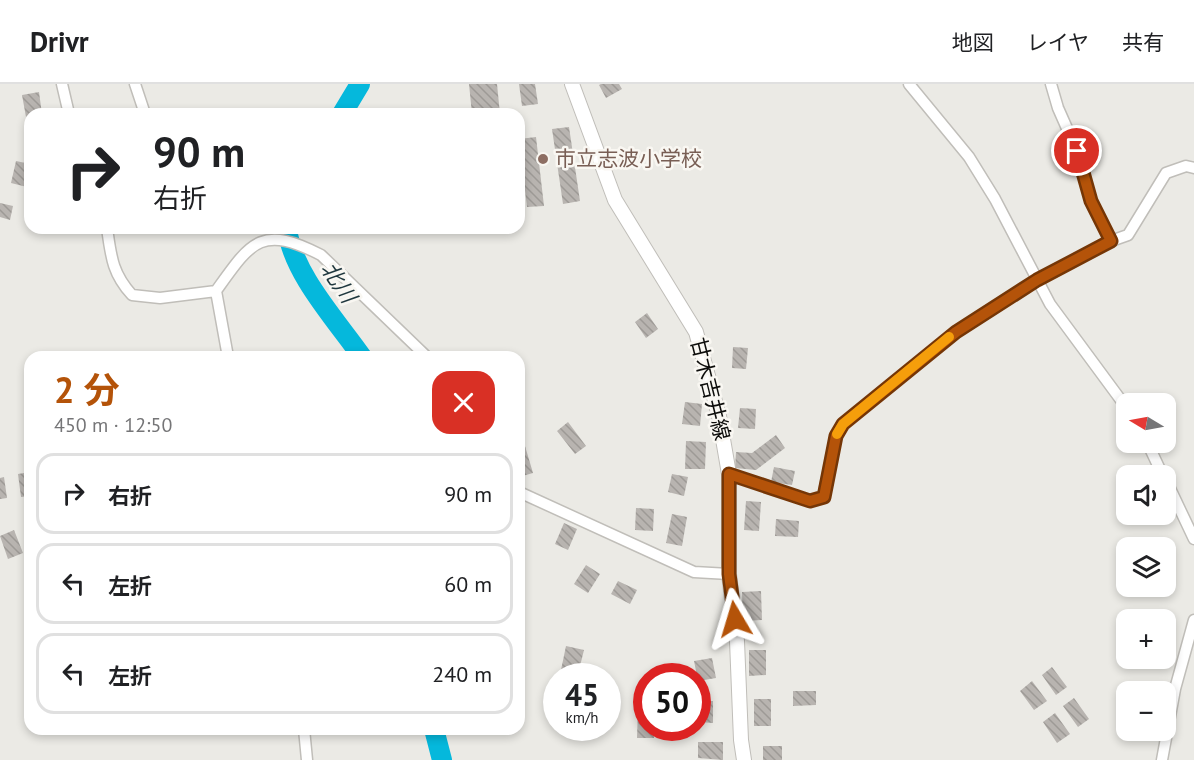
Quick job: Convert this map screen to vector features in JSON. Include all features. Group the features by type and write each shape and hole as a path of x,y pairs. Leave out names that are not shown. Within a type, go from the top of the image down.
{"main road":[{"name":"甘木吉井線","path":"572,84 615,200 696,332 719,416 729,474 729,574 737,641 741,740 744,760"}],"street":[{"path":"62,84 68,108"},
{"path":"135,84 143,108"},
{"path":"909,84 969,157 995,200 1050,304 1116,393"},
{"path":"1051,84 1058,108 1077,151 1091,201 1111,241"},
{"path":"729,474 810,501 824,497 836,436 843,424 956,332 1037,280 1111,241 1128,235 1166,173 1186,166 1194,168"},
{"path":"108,234 119,280 132,295 160,298 216,291"},
{"path":"227,351 216,291 240,257 257,242 273,238 300,244 321,255 356,286 421,351"},
{"path":"525,495 694,572 729,574"},
{"path":"1176,501 1194,539"},
{"path":"1162,760 1175,689 1194,620"},
{"path":"305,735 307,760"}],"building":[{"path":"469,84 497,84 499,108 471,108"},
{"path":"519,84 535,84 538,104 522,106"},
{"path":"619,84 622,89 606,98 599,85"},
{"path":"39,92 41,108 24,108 22,95"},
{"path":"569,127 580,201 563,204 552,129"},
{"path":"536,137 544,206 527,207 525,138"},
{"path":"16,161 24,163 24,186 11,183"},
{"path":"0,203 13,206 10,220 0,217"},
{"path":"647,313 658,329 646,338 635,322"},
{"path":"733,347 748,348 746,369 732,368"},
{"path":"685,402 702,404 700,426 682,424"},
{"path":"740,408 756,409 755,429 738,428"},
{"path":"568,422 586,446 575,454 557,431"},
{"path":"776,435 785,448 756,470 735,468 736,452 752,453"},
{"path":"686,441 706,442 705,469 685,469"},
{"path":"525,446 533,473 525,475"},
{"path":"774,467 795,471 792,485 771,482"},
{"path":"24,473 24,497 21,497 18,474"},
{"path":"672,474 688,477 684,496 668,492"},
{"path":"4,477 7,498 0,499 0,478"},
{"path":"746,501 761,502 759,531 744,530"},
{"path":"636,508 654,509 653,531 635,530"},
{"path":"672,514 687,517 682,546 666,543"},
{"path":"776,519 799,521 798,537 775,536"},
{"path":"564,523 577,529 568,550 555,544"},
{"path":"14,530 23,553 8,559 0,536"},
{"path":"586,565 600,574 588,593 574,584"},
{"path":"618,581 637,590 630,604 611,594"},
{"path":"761,591 762,620 743,621 742,592"},
{"path":"566,646 584,650 581,663 562,663"},
{"path":"749,650 766,650 766,675 749,676"},
{"path":"712,658 716,678 711,679 711,663 694,663 694,661"},
{"path":"1052,667 1067,687 1056,695 1042,675"},
{"path":"1032,681 1047,701 1034,710 1020,691"},
{"path":"793,691 816,691 816,705 793,706"},
{"path":"1074,698 1089,719 1078,727 1063,706"},
{"path":"754,699 771,699 771,726 754,726"},
{"path":"711,701 713,701 713,723 711,723"},
{"path":"1055,713 1070,734 1057,743 1043,722"},
{"path":"698,742 723,742 723,760 698,758"},
{"path":"763,746 782,746 782,760 763,760"}],"waterway":[{"name":"北川","path":"346,108 360,84"},
{"name":"北川","path":"288,234 297,262 306,279 358,351"},
{"name":"北川","path":"436,735 442,760"}],"slow traffic":[{"path":"837,434 843,424 949,337"}],"place":[{"name":"市立志波小学校","path":"543,159"}],"route":[{"path":"735,619 729,574 729,474 810,501 824,497 836,436 843,424 956,332 1037,280 1111,241 1091,201 1077,151"}]}
